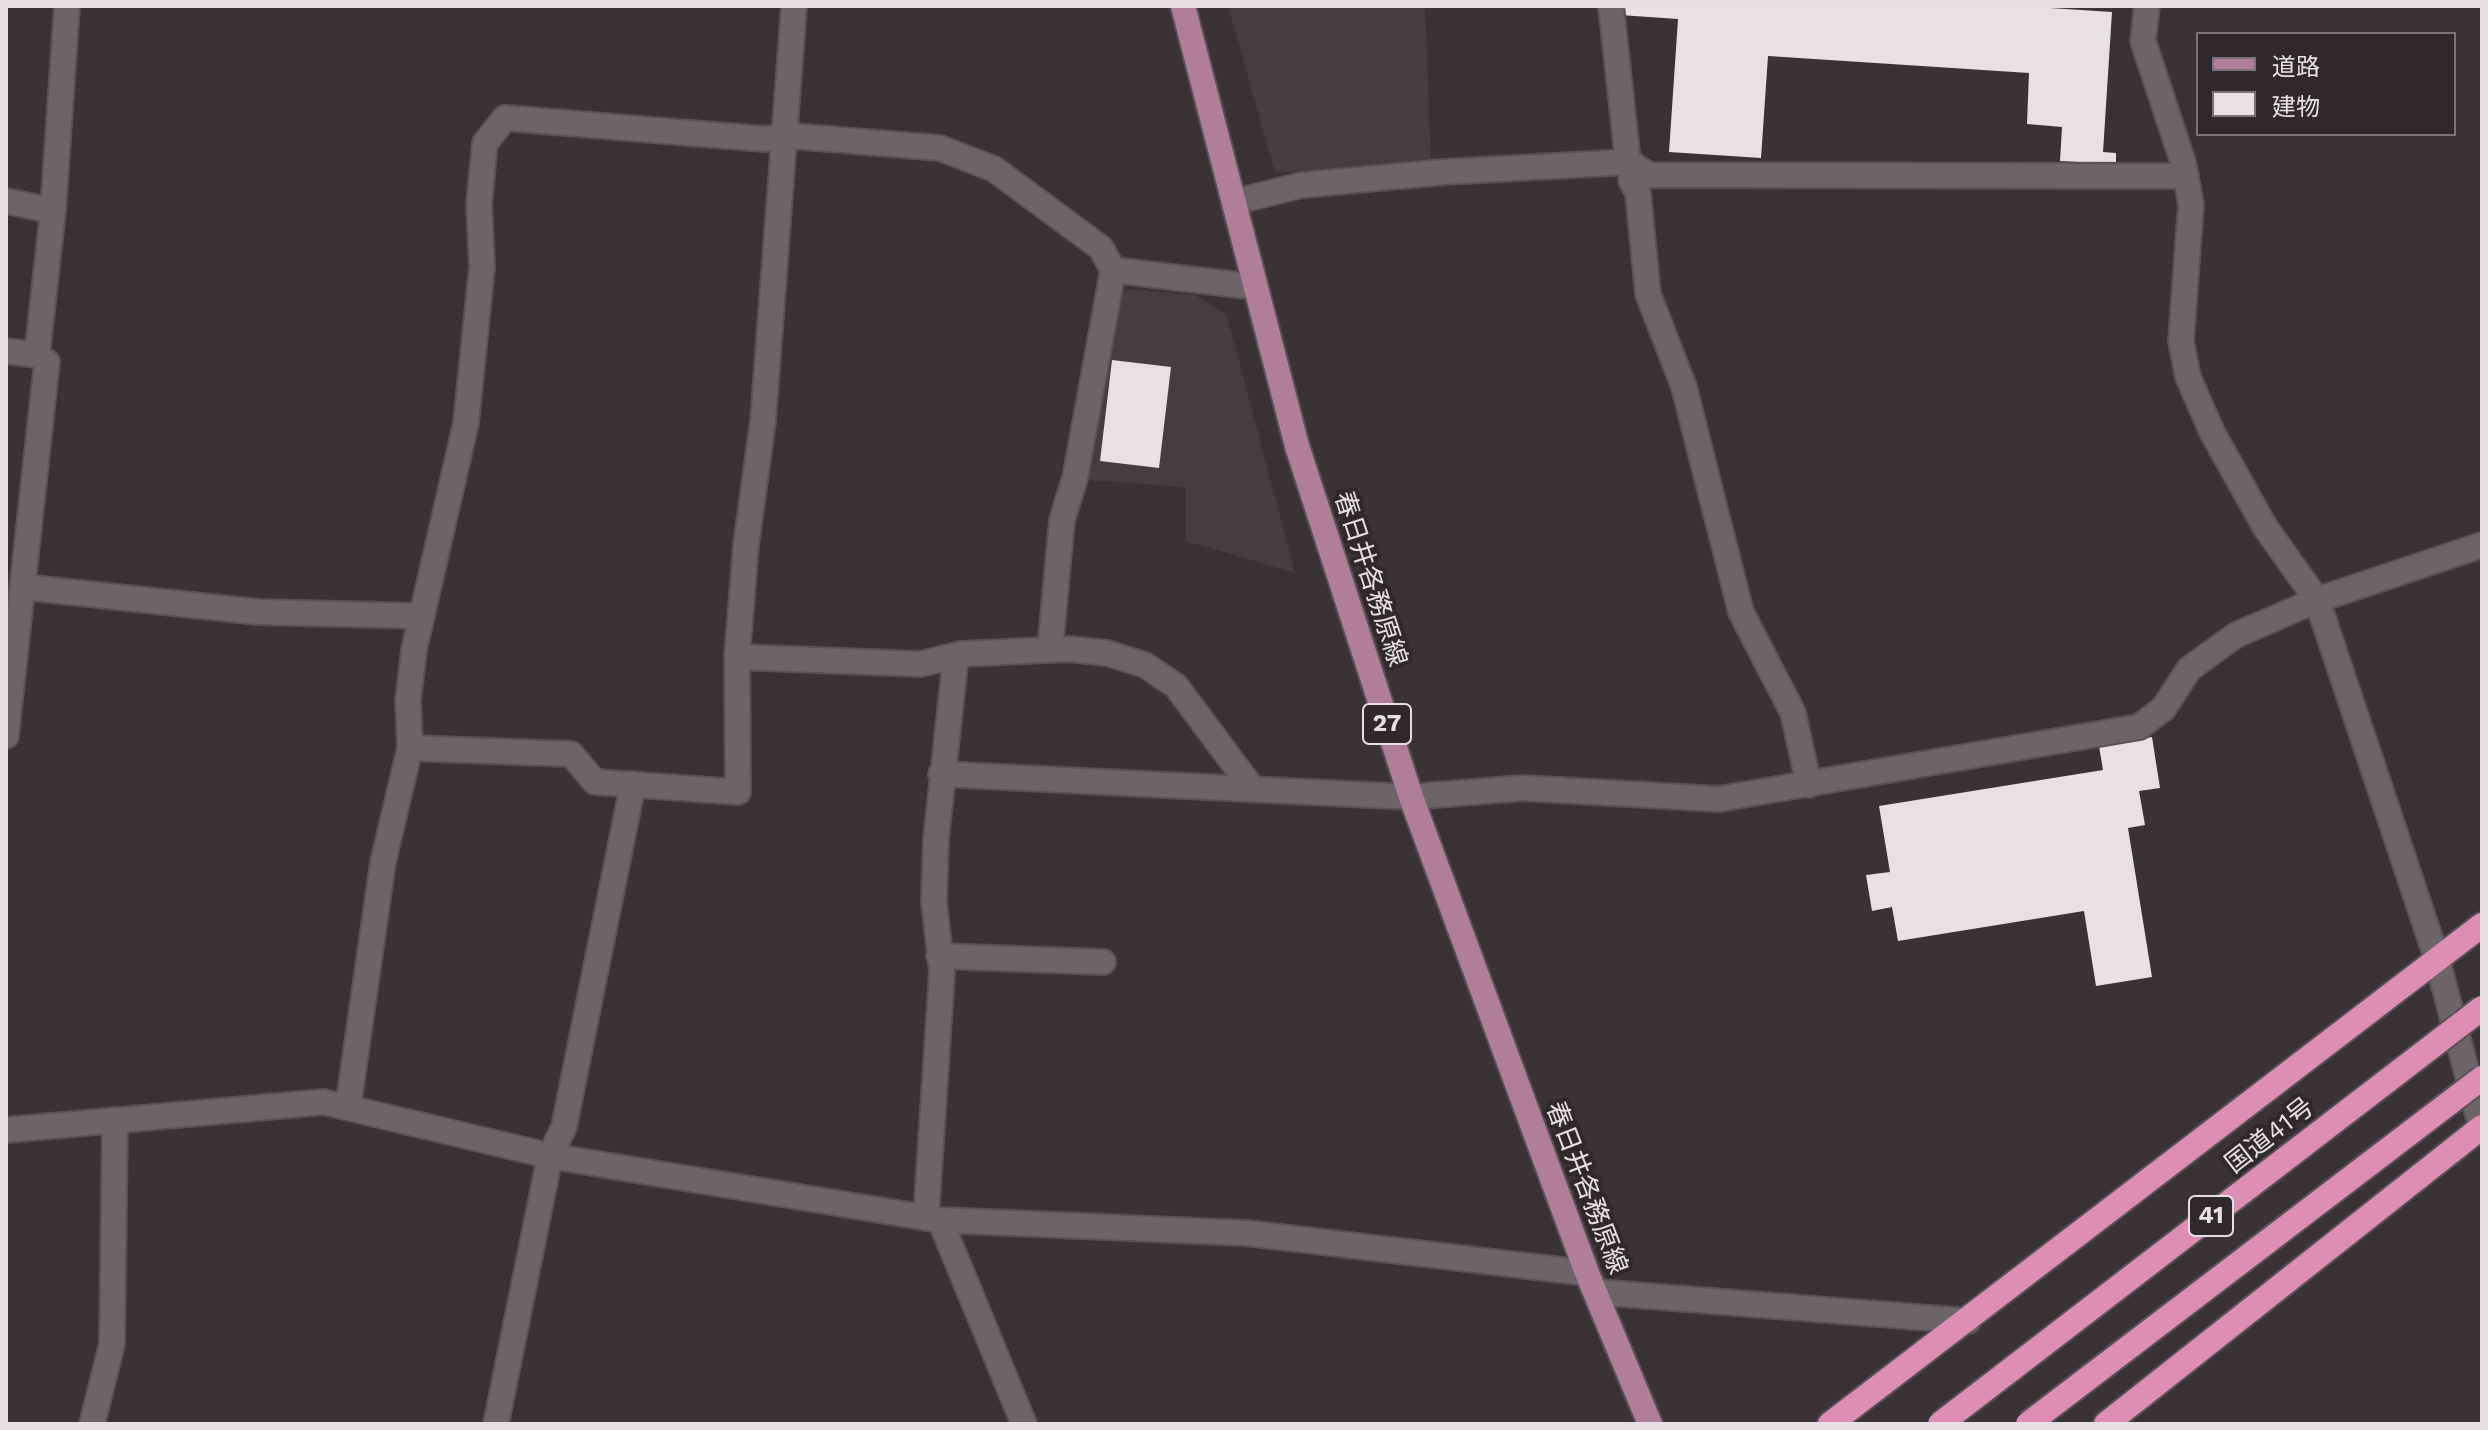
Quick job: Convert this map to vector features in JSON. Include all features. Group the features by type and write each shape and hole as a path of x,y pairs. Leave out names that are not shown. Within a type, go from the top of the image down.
{"highway":[{"path":"1830,1424 2482,925"},
{"name":"国道41号","path":"1940,1424 2482,1008"},
{"name":"41","path":"2028,1424 2482,1078"},
{"path":"2106,1424 2482,1128"}],"main road":[{"name":"春日井各務原線","path":"1183,6 1297,446 1411,797 1591,1282 1650,1424"}],"street":[{"path":"37,355 53,211 67,6"},
{"path":"410,748 571,754 595,782 738,792 737,657 746,545 763,421 794,6"},
{"path":"1611,6 1631,180 1638,193 1648,294 1684,387 1741,612 1793,713 1809,785"},
{"path":"2147,6 2143,41 2186,176 2191,204 2181,341 2188,377 2212,432 2265,527 2317,600 2437,959 2482,1128"},
{"path":"348,1107 383,862 410,748 408,701 422,616 466,423 482,267 479,204 485,143 505,118 764,139 782,137 940,148 994,169 1101,248 1113,270 1075,478 1062,520 1050,650"},
{"path":"1234,202 1302,185 1444,172 1631,163 1649,175 2186,176"},
{"path":"6,201 53,211"},
{"path":"1113,270 1255,287"},
{"path":"6,351 37,355 47,362 6,736"},
{"path":"941,774 1411,797 1522,788 1719,799 2139,727 2164,708 2189,669 2236,635 2317,600 2482,545"},
{"path":"23,587 258,612 422,616"},
{"path":"737,657 921,664 956,655 1050,650 1107,653 1145,665 1176,686 1252,788"},
{"path":"956,655 941,774 934,902 942,972 933,1219 1024,1424"},
{"path":"496,1424 550,1156 564,1127 633,784"},
{"path":"939,956 1103,962"},
{"path":"6,1130 324,1102 550,1156 933,1219 1246,1233 1591,1282 1968,1321"},
{"path":"92,1424 112,1344 115,1120"}],"shaded area":[{"path":"1228,6 1425,6 1431,161 1275,173"},
{"path":"1124,289 1195,295 1227,315 1295,573 1186,541 1186,487 1086,480 1105,355"}],"building":[{"path":"1621,6 2019,6 2112,12 2103,152 2116,153 2116,164 2060,161 2062,127 2027,124 2029,73 1768,56 1761,158 1669,152 1678,19 1620,15"},
{"path":"1112,360 1171,367 1159,468 1100,461"},
{"path":"2152,737 2160,788 2139,791 2145,825 2128,828 2152,977 2096,986 2084,911 1898,941 1892,907 1872,911 1866,875 1890,872 1879,806 2103,770 2099,746"}]}
